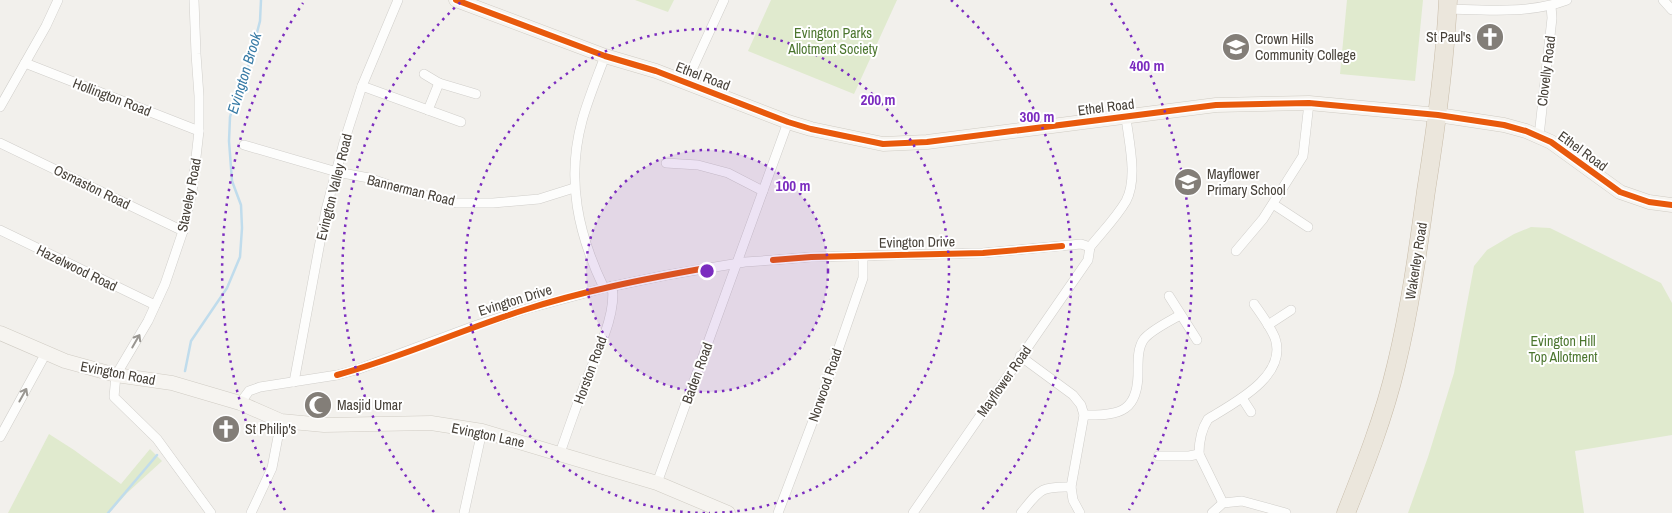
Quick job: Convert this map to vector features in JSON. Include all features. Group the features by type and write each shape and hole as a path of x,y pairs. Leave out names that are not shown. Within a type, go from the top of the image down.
{"highway":[{"name":"Wakerley Road","path":"1346,513 1377,432 1396,366 1410,301 1438,116 1445,55 1448,4"}],"street":[{"path":"0,107 46,26 58,0"},
{"name":"Staveley Road","path":"116,375 165,284 183,231 192,192 199,131 200,96 194,0"},
{"name":"Evington Valley Road","path":"294,382 326,210 362,86 398,0"},
{"name":"Ethel Road","path":"456,0 605,56 656,71 788,122 811,129 883,144 927,142 1216,105 1309,103 1438,116 1504,126 1539,136 1551,142 1620,192 1649,202 1672,205"},
{"path":"686,83 724,0"},
{"path":"1448,4 1498,9 1551,6 1567,0"},
{"path":"1664,0 1672,10"},
{"name":"Clovelly Road","path":"1539,136 1552,18 1551,6"},
{"path":"605,56 582,122 576,156 574,188 578,215 590,259 608,287"},
{"name":"Hollington Road","path":"25,63 199,131"},
{"path":"424,74 439,82 476,94"},
{"path":"428,110 439,82"},
{"path":"362,86 461,122"},
{"path":"1236,251 1263,219 1302,156 1309,103"},
{"path":"1090,247 1127,200 1133,171 1126,118"},
{"name":"Baden Road","path":"657,483 788,122"},
{"name":"Osmaston Road","path":"0,142 183,231"},
{"name":"Bannerman Road","path":"244,145 337,172 369,178 400,189 456,203 493,203 539,198 574,188"},
{"path":"666,163 698,165 728,173 763,191"},
{"path":"1273,204 1308,227"},
{"name":"Hazelwood Road","path":"0,230 155,305"},
{"name":"Evington Drive","path":"240,402 249,391 260,387 337,375 356,370 526,309 608,287 667,275 738,264 812,257 983,253 1081,244 1090,247"},
{"name":"Mayflower Road","path":"912,513 1088,260 1090,247"},
{"name":"Norwood Road","path":"778,513 819,405 862,278 863,256"},
{"name":"Horston Road","path":"560,453 603,338 614,296 608,287"},
{"path":"1169,296 1196,340"},
{"path":"1223,503 1199,454 1199,443 1203,427 1208,419 1242,398 1265,380 1272,368 1276,353 1275,340 1268,324 1254,304"},
{"path":"1268,324 1291,310"},
{"path":"1084,415 1108,416 1127,407 1136,394 1138,353 1144,339 1180,315"},
{"name":"Evington Road","path":"0,333 65,361 116,375 172,382 240,402"},
{"path":"0,437 46,353"},
{"path":"1020,356 1073,395 1081,404 1084,415 1071,487 1073,500 1080,513"},
{"path":"116,375 114,397 157,438 211,513"},
{"path":"1242,398 1251,412"},
{"name":"Evington Lane","path":"240,402 281,421 324,425 431,423 482,431 657,483 728,513"},
{"path":"251,513 272,468 281,421"},
{"path":"464,513 482,431"},
{"path":"1158,456 1190,456 1199,454"},
{"path":"1021,513 1040,491 1054,486 1071,487"},
{"path":"1212,513 1223,503 1242,501 1286,513"}],"green space":[{"path":"635,0 674,0 668,12"},
{"name":"Evington Parks Allotment Society","path":"771,0 897,0 854,94 748,51"},
{"path":"1347,0 1423,0 1415,81 1340,74"},
{"name":"Evington Hill Top Allotment","path":"1531,227 1550,228 1661,283 1672,303 1672,435 1575,451 1584,513 1408,513 1428,457 1454,373 1474,266 1487,250 1514,234"},
{"path":"49,434 121,484 150,449 162,461 127,493 109,513 8,513"}],"waterway":[{"name":"Evington Brook","path":"185,371 191,341 227,288 240,257 241,205 232,181 229,141 230,117 240,83 246,75 260,21 261,0"},
{"name":"Evington Brook","path":"108,513 157,455"}],"cycle path":[{"path":"456,0 605,56 656,71 788,122 811,129 883,144 927,142 1216,105 1309,103 1438,115 1504,125 1526,131 1551,142 1620,192 1649,202 1672,205"},
{"path":"773,260 811,257 983,253 1062,246"},
{"path":"337,375 546,303 614,286 706,268"}],"place":[{"name":"St Paul's","path":"1490,37"},
{"name":"Crown Hills Community College","path":"1236,47"},
{"name":"Mayflower Primary School","path":"1188,182"},
{"name":"Masjid Umar","path":"318,405"},
{"name":"St Philip's","path":"226,429"}]}
